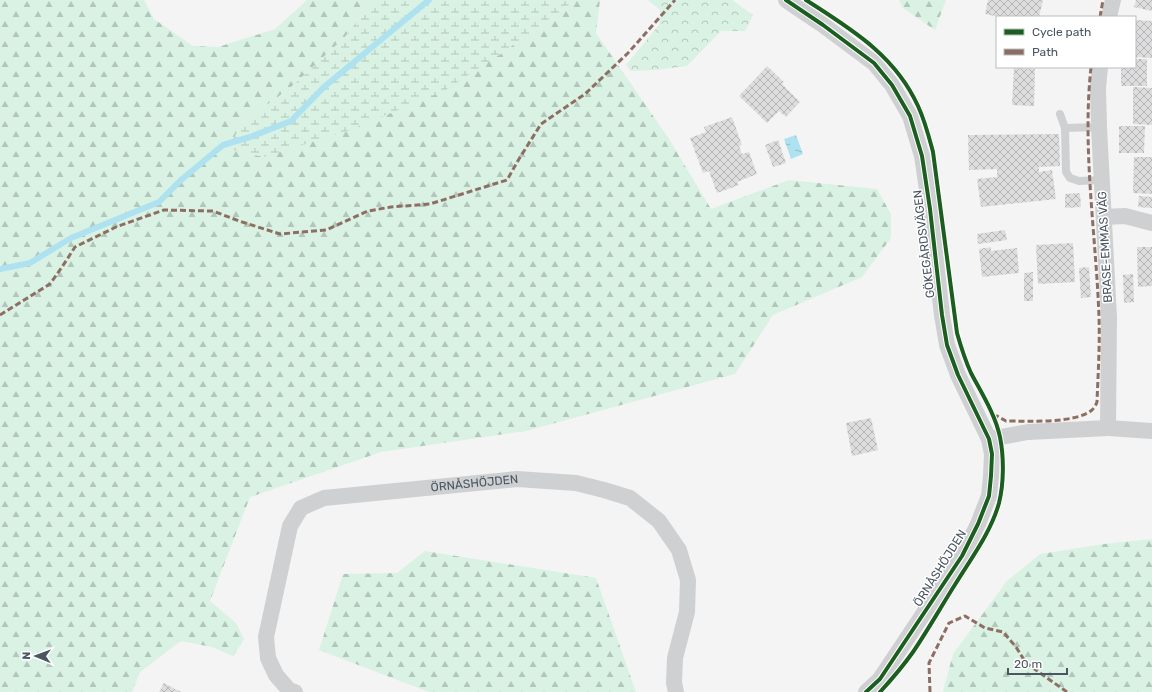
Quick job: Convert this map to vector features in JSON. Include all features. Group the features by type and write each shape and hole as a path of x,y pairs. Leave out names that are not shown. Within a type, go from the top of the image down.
{"street":[{"name":"GÖKEGÅRDSVÄGEN","path":"786,0 823,25 874,63 892,85 910,116 922,156 947,345 958,375 989,439"},
{"path":"1109,16 1113,0"},
{"name":"BRASE-EMMAS VÄG","path":"1100,68 1098,88 1099,128 1109,317 1108,428"},
{"path":"1104,217 1125,216 1152,223"},
{"path":"989,439 1028,432 1108,428 1152,431"},
{"name":"ÖRNÅSHÖJDEN","path":"866,692 880,679 962,556 978,524 989,496 992,476 992,454 989,439"},
{"name":"ÖRNÅSHÖJDEN","path":"295,692 289,690 276,675 268,658 266,637 290,526 301,508 324,498 517,479 576,483 604,490 630,498 659,520 679,550 688,580 687,612 675,658 674,683 676,692"}],"lane":[{"path":"1060,114 1065,128 1066,172 1070,178 1079,181 1102,180"},
{"path":"1065,128 1099,128"}],"green space":[{"path":"0,0 144,0 154,19 193,46 218,47 275,29 307,0 373,0 345,37 289,89 243,122 227,149 264,157 499,55 576,0 600,0 596,33 669,139 711,209 789,180 877,189 891,214 891,238 862,277 773,315 735,374 526,431 381,452 250,497 210,601 236,623 244,639 233,656 212,647 181,641 140,672 132,692 0,692"},
{"path":"373,0 576,0 499,55 444,91 350,130 264,157 227,149 243,122 289,89 345,37"},
{"path":"648,0 732,0 753,15 745,31 721,31 687,66 631,71 626,65 659,25 660,10"},
{"path":"899,0 946,0 935,30 903,8"},
{"path":"1152,539 1152,692 943,692 953,654 1007,581 1040,554 1104,544"},
{"path":"425,551 596,578 636,692 429,692 319,650 343,574 397,573"}],"water":[{"path":"796,135 803,154 791,159 784,139"}],"building":[{"path":"988,0 1043,0 1039,16 996,16 985,14"},
{"path":"1136,0 1152,0 1152,11 1134,7"},
{"path":"1136,20 1152,21 1152,58 1136,57"},
{"path":"1136,59 1147,59 1147,86 1121,86 1121,68 1136,68"},
{"path":"767,66 784,82 782,84 800,102 786,117 779,111 767,123 739,96"},
{"path":"1014,68 1035,69 1034,106 1012,105"},
{"path":"1133,87 1152,88 1152,125 1133,124"},
{"path":"732,117 742,145 739,146 742,154 749,152 757,174 737,182 739,185 717,193 709,171 703,173 690,138 706,132 704,127"},
{"path":"1119,126 1145,126 1144,153 1119,153"},
{"path":"1059,134 1060,166 1039,167 1039,172 1052,170 1056,199 981,207 977,179 997,177 997,169 969,170 968,135"},
{"path":"778,140 786,163 773,167 765,145"},
{"path":"1134,157 1152,157 1152,194 1133,193"},
{"path":"1080,193 1081,207 1065,208 1065,194"},
{"path":"1139,196 1152,197 1152,208 1138,207"},
{"path":"1005,230 1007,240 978,244 977,234"},
{"path":"1073,243 1075,282 1038,284 1036,245"},
{"path":"991,247 991,251 1017,248 1019,273 982,277 979,249"},
{"path":"1137,247 1152,247 1152,286 1138,287"},
{"path":"1089,267 1091,297 1081,298 1079,268"},
{"path":"1033,272 1033,301 1024,301 1024,273"},
{"path":"1133,274 1134,302 1124,303 1123,275"},
{"path":"871,418 878,450 852,456 846,423"},
{"path":"164,683 181,692 159,692"}],"waterway":[{"path":"0,269 30,263 71,238 159,202 181,180 223,145 250,137 291,121 324,87 429,0"}],"marked path":[{"path":"0,315 50,284 75,247 116,227 164,210 213,211 280,234 326,230 368,211 391,207 430,204 507,180 541,124 585,94 628,53 675,0"},
{"path":"1100,16 1103,0"},
{"path":"993,417 997,416 1006,421 1063,420 1074,418 1092,410 1097,402 1099,317 1090,192 1088,129 1091,68"},
{"path":"930,692 929,663 949,623 965,616 985,628 1003,632 1016,647 1026,663 1067,692"}],"cycle path":[{"path":"786,0 823,25 874,63 892,85 910,116 922,156 947,345 958,375 989,439 992,454 989,496 978,524 962,556 880,679 866,692"},
{"path":"806,0 855,33 884,58 897,72 918,106 927,129 933,152 957,333 971,373 995,420 1000,437 1002,453 1003,479 1001,495 996,514 986,534 913,652 880,692"}]}
